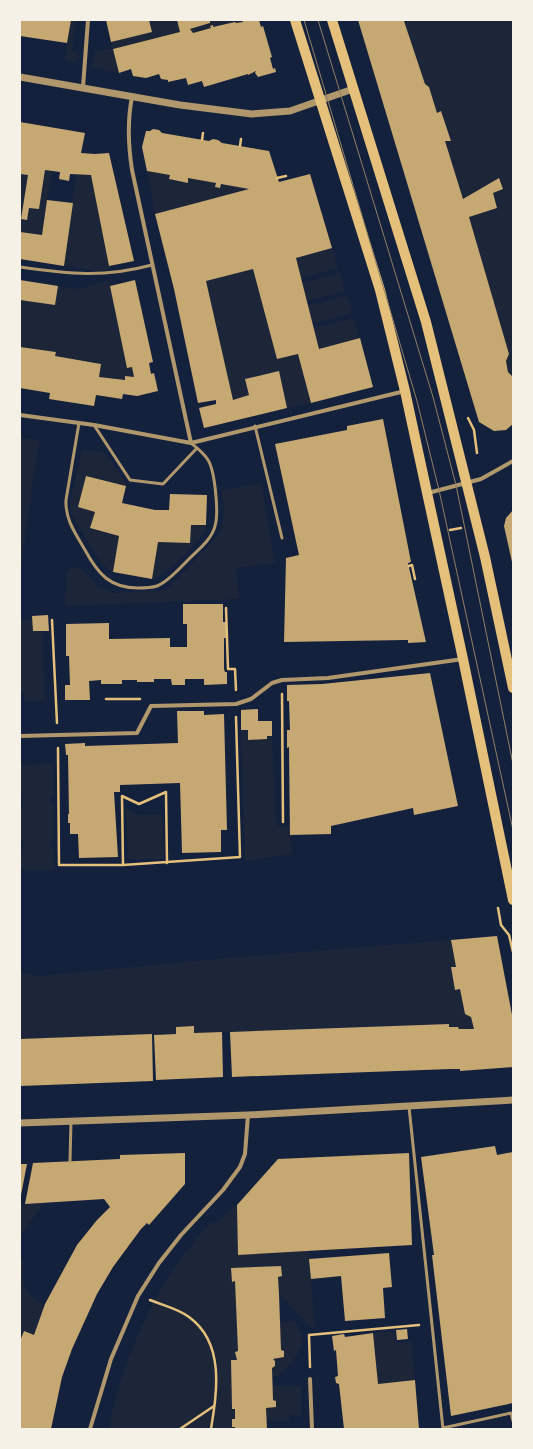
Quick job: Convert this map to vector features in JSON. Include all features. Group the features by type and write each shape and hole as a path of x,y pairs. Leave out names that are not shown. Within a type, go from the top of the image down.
{"main road":[{"path":"295,20 319,102 380,290 405,391 428,494 513,900"},
{"path":"332,20 426,322 477,524 513,688"}],"street":[{"path":"83,87 88,20"},
{"path":"20,77 180,105 252,114 290,111 354,89"},
{"path":"132,97 128,122 128,145 152,265 191,443"},
{"path":"20,416 94,425 191,443 255,426 405,391"},
{"path":"428,494 488,476 513,461"},
{"path":"20,736 136,733 151,706 236,704 251,699 272,683 282,680 328,678 463,659"},
{"path":"20,1123 248,1114 513,1100"},
{"path":"90,1429 111,1358 138,1296 159,1264 181,1236 223,1190 240,1167 245,1154 248,1114"},
{"path":"310,1379 312,1429"}],"lane":[{"path":"20,267 60,273 106,274 152,265"},
{"path":"79,423 66,511 71,524 95,568 103,577 117,586 132,588 157,586 177,571 212,533 215,526 216,511 211,468 208,460 191,443"},
{"path":"94,425 130,480 163,484 197,448"},
{"path":"255,426 282,538"},
{"path":"409,1106 443,1429 511,1413 513,1421"},
{"path":"70,1161 71,1121"}],"path":[{"path":"202,140 203,133"},
{"path":"240,146 241,139"},
{"path":"277,178 286,176"},
{"path":"436,534 477,524"},
{"path":"409,566 412,565 415,579"},
{"path":"52,620 57,736 60,865 123,865 240,857 235,669 228,670 226,608"},
{"path":"282,680 283,822"},
{"path":"106,699 142,698 151,706"},
{"path":"123,865 122,796 139,804 166,792 167,862"},
{"path":"496,903 501,925 509,935 513,952"},
{"path":"138,1296 189,1317 200,1328 213,1351 217,1379 215,1406 210,1429"},
{"path":"310,1379 309,1334 431,1324"},
{"path":"180,1429 215,1406"}],"shaded area":[{"path":"71,20 76,20 72,50 77,52 79,57 75,62 65,60"},
{"path":"149,20 177,20 180,32 113,49 119,73 92,67 95,51 112,49 111,42 151,32"},
{"path":"210,20 242,20 243,22 235,22 213,27 213,25 211,28 193,33 190,32 190,29 210,24"},
{"path":"410,20 513,20 512,376 507,365 509,354 469,217 497,208 493,193 503,189 499,178 463,199 445,141 451,141 441,111 437,113 429,87 425,84 405,24"},
{"path":"45,170 52,171 42,235 20,232 20,174 28,175 21,219 29,208 39,209"},
{"path":"147,171 170,175 170,180 187,183 189,178 216,183 215,187 220,188 221,184 249,189 155,214"},
{"path":"78,173 91,175 110,269 101,271 64,266 76,175"},
{"path":"332,248 338,268 301,278 296,258"},
{"path":"253,269 277,359 298,354 311,403 287,408 279,372 249,395 233,400 206,281"},
{"path":"340,273 345,291 307,301 302,283"},
{"path":"109,280 127,367 132,367 134,377 125,376 125,380 99,377 101,363 55,356 56,352 20,347 20,300 55,305 58,286 78,289"},
{"path":"347,296 352,313 313,323 308,306"},
{"path":"353,318 360,338 319,349 314,328"},
{"path":"20,438 39,440 20,573"},
{"path":"82,450 104,452 125,481 126,486 87,476 78,507 95,512 90,529 119,536 113,572 102,564 70,512 70,502"},
{"path":"261,483 275,563 236,568 239,599 65,606 67,574 71,567 80,568 98,586 114,593 167,590 221,532 224,509 222,491"},
{"path":"191,525 206,525 206,530 189,551 173,566 165,573 152,579 158,542 190,543"},
{"path":"20,620 32,620 33,631 42,631 45,701 24,701 24,693 20,693"},
{"path":"241,730 248,730 249,740 267,739 267,736 272,736 276,825 290,827 292,854 245,861"},
{"path":"53,764 54,797 50,798 50,805 54,805 54,840 50,841 50,849 54,849 54,870 20,870 20,851 23,851 23,840 20,840 20,808 23,807 23,797 20,797 20,765"},
{"path":"126,808 138,815 162,814 164,859 128,859"},
{"path":"451,940 456,967 451,967 460,989 465,1014 471,1017 474,1029 449,1027 449,1024 194,1033 193,1026 176,1027 176,1034 20,1039 20,973 40,976 228,958"},
{"path":"44,1203 22,1234 20,1237 20,1205"},
{"path":"237,1205 309,1251 315,1331 279,1294 278,1277 282,1276 281,1266 231,1268 232,1281 235,1281 238,1351 235,1353 237,1360 231,1360 232,1409 235,1409 235,1419 232,1419 232,1427 235,1427 235,1429 109,1429 127,1362 157,1297 184,1254 210,1223 216,1223"},
{"path":"20,1259 25,1262 23,1275 26,1287 33,1297 45,1304 34,1335 24,1331 20,1341"},
{"path":"294,1321 300,1329 302,1337 300,1350 279,1376 272,1376 272,1368 275,1366 275,1361 272,1359 284,1357 284,1351 281,1350 280,1322"},
{"path":"394,1331 396,1343 411,1341 415,1380 378,1384 373,1333"},
{"path":"272,1386 301,1386 301,1415 290,1415 289,1421 266,1421 266,1408 276,1406 276,1401 273,1400"}],"building":[{"path":"20,20 71,20 67,43 20,36"},
{"path":"106,20 149,20 152,32 111,42"},
{"path":"177,20 210,20 210,23 190,29 193,33 211,28 210,26 213,25 213,27 235,22 243,22 242,20 259,20 261,27 263,26 272,57 270,58 273,69 275,68 276,72 258,77 255,73 256,71 248,75 204,87 202,81 188,85 186,78 168,82 168,80 161,79 159,74 146,78 133,76 131,69 119,73 113,49 180,32"},
{"path":"358,20 406,20 404,21 425,84 429,87 437,113 441,111 451,141 445,141 463,199 499,178 503,189 493,193 497,208 469,217 509,354 506,361 508,372 512,376 513,374 513,424 506,430 494,431 479,422"},
{"path":"20,122 85,133 81,153 109,153 134,261 109,266 91,175 70,174 69,181 59,179 60,172 45,170 39,209 29,208 27,220 21,219 28,175 20,174"},
{"path":"153,129 159,130 162,133 209,141 213,139 222,143 269,151 279,182 310,174 332,248 296,258 319,349 360,338 373,387 311,403 298,354 277,359 253,269 206,281 233,400 249,395 245,379 279,371 287,408 204,428 199,408 216,404 216,400 198,403 174,289 155,214 249,189 221,184 220,188 215,187 216,183 188,178 188,183 169,179 170,175 147,171 142,147 146,131"},
{"path":"47,200 73,203 64,266 20,259 20,232 42,235"},
{"path":"20,280 58,286 55,305 20,300"},
{"path":"135,280 153,362 149,363 151,374 154,373 158,391 137,396 123,394 122,399 96,395 94,406 49,399 50,393 20,388 20,347 56,352 55,356 101,364 99,377 125,380 125,376 134,377 132,367 127,368 110,286"},
{"path":"383,419 411,562 408,563 426,642 408,643 408,640 405,640 284,642 286,558 299,555 275,444 347,430 347,426"},
{"path":"86,476 126,486 122,503 155,510 169,510 170,494 207,495 206,525 191,525 190,543 158,542 152,579 113,572 119,536 90,528 95,512 78,507"},
{"path":"513,510 512,562 504,526 506,518"},
{"path":"183,604 223,604 223,622 226,622 226,638 224,638 224,669 225,672 227,672 227,684 204,685 204,679 185,679 185,685 172,685 171,679 154,679 154,682 122,680 122,684 101,684 101,680 89,681 90,700 65,700 65,685 70,685 69,656 66,656 66,624 109,623 109,639 170,638 170,647 187,647 187,624 183,624"},
{"path":"48,615 49,631 33,631 32,616"},
{"path":"430,673 458,806 414,815 413,808 331,826 331,834 290,835 289,747 287,748 287,730 290,730 287,685 322,684"},
{"path":"258,709 258,721 272,721 272,736 267,736 267,739 248,740 248,730 241,730 241,710"},
{"path":"177,711 204,711 204,715 224,714 227,830 221,830 221,852 182,853 180,783 120,785 120,792 114,792 118,857 79,858 78,834 70,834 70,823 68,823 68,755 66,755 65,744 85,743 85,746 178,743"},
{"path":"497,936 513,1020 513,1067 460,1071 460,1069 451,1069 232,1077 230,1032 449,1024 449,1027 458,1027 459,1029 474,1029 471,1017 465,1014 460,989 455,990 451,967 456,967 451,940"},
{"path":"194,1026 194,1033 222,1032 223,1077 156,1080 154,1035 176,1034 176,1027"},
{"path":"152,1034 153,1081 20,1086 20,1039"},
{"path":"495,1146 497,1155 513,1152 513,1403 451,1416 432,1255 434,1255 421,1157"},
{"path":"185,1153 185,1184 149,1225 147,1223 141,1229 113,1267 97,1294 72,1349 62,1377 51,1429 20,1429 20,1341 24,1331 34,1335 45,1304 77,1245 97,1220 110,1207 104,1199 25,1204 33,1163 120,1159 120,1155"},
{"path":"409,1153 412,1245 238,1255 237,1205 278,1159"},
{"path":"20,1164 27,1164 21,1195 20,1195"},
{"path":"389,1253 392,1287 383,1288 385,1318 345,1321 341,1276 311,1279 309,1259"},
{"path":"281,1266 282,1276 278,1277 281,1350 284,1351 284,1357 273,1359 275,1361 275,1366 272,1368 273,1400 276,1401 276,1407 266,1408 267,1429 235,1429 235,1427 232,1427 232,1419 235,1419 235,1409 232,1409 231,1360 237,1360 235,1352 238,1351 235,1281 232,1282 231,1268"},
{"path":"407,1329 408,1339 397,1340 396,1330"},
{"path":"373,1333 378,1384 415,1380 419,1429 344,1429 339,1384 336,1383 335,1377 338,1376 336,1350 334,1351 332,1336 344,1334 345,1337"}],"tram line":[{"path":"304,20 417,401 439,490 513,830"},
{"path":"318,20 433,397 456,485 513,764"}]}
